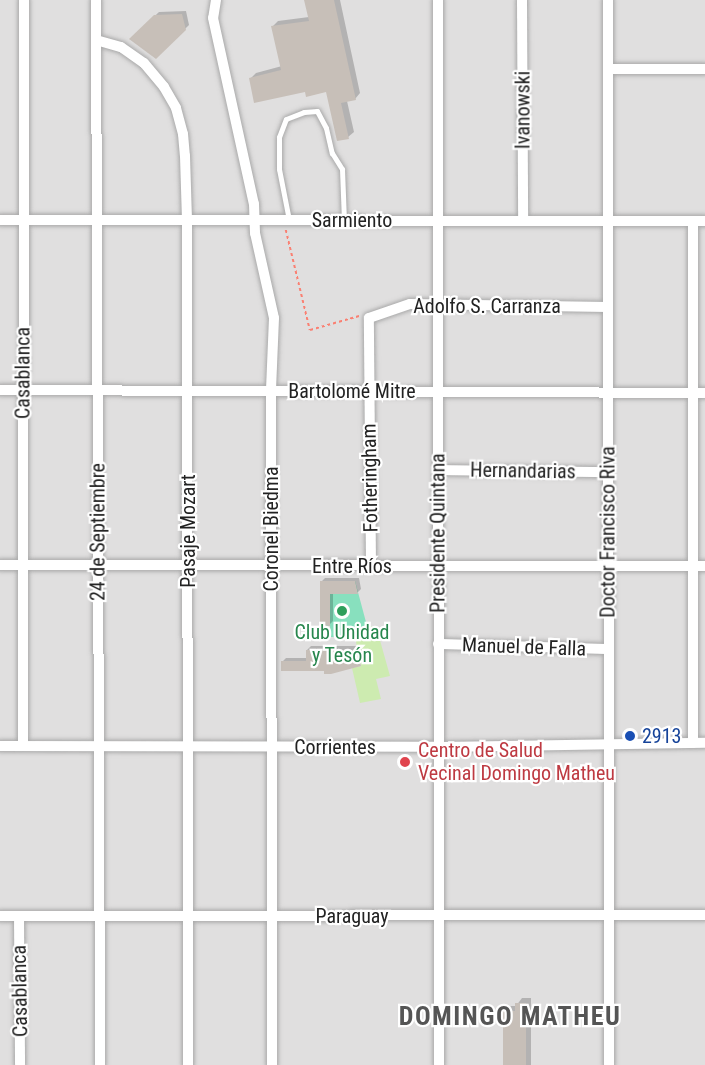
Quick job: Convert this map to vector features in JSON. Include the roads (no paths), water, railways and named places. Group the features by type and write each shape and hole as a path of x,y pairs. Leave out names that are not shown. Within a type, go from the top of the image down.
{"street":[{"name":"Casablanca","path":"23,746 24,0"},
{"name":"24 de Septiembre","path":"96,0 100,1065"},
{"name":"Coronel Biedma","path":"216,0 213,18 254,204 255,233 274,318 271,391 272,1065"},
{"name":"Presidente Quintana","path":"438,0 439,1065"},
{"name":"Ivanowski","path":"522,0 523,221"},
{"name":"Doctor Francisco Riva","path":"608,0 609,1065"},
{"name":"Pasaje Mozart","path":"96,40 121,47 144,63 164,87 176,108 183,134 187,220 188,391 188,1065"},
{"path":"608,69 705,69"},
{"name":"Sarmiento","path":"0,220 705,221"},
{"path":"693,221 693,743"},
{"name":"Adolfo S. Carranza","path":"369,318 410,304 608,308"},
{"name":"Fotheringham","path":"369,318 370,566"},
{"name":"Bartolomé Mitre","path":"0,390 705,393"},
{"name":"Hernandarias","path":"438,470 608,472"},
{"name":"Entre Ríos","path":"0,566 705,566"},
{"name":"Manuel de Falla","path":"438,644 609,649"},
{"name":"Corrientes","path":"0,746 439,747 705,743"},
{"name":"Paraguay","path":"0,916 705,915"},
{"name":"Casablanca","path":"19,916 20,1065"}],"lane":[{"path":"286,220 279,169 279,137 286,119 317,111 326,128 332,153 342,169 344,220"}],"place":[{"name":"Club Unidad y Tesón","path":"342,611"},
{"name":"2913","path":"630,736"},
{"name":"Centro de Salud Vecinal Domingo Matheu","path":"405,762"}],"district":[{"name":"DOMINGO MATHEU","path":"510,1017"}]}
